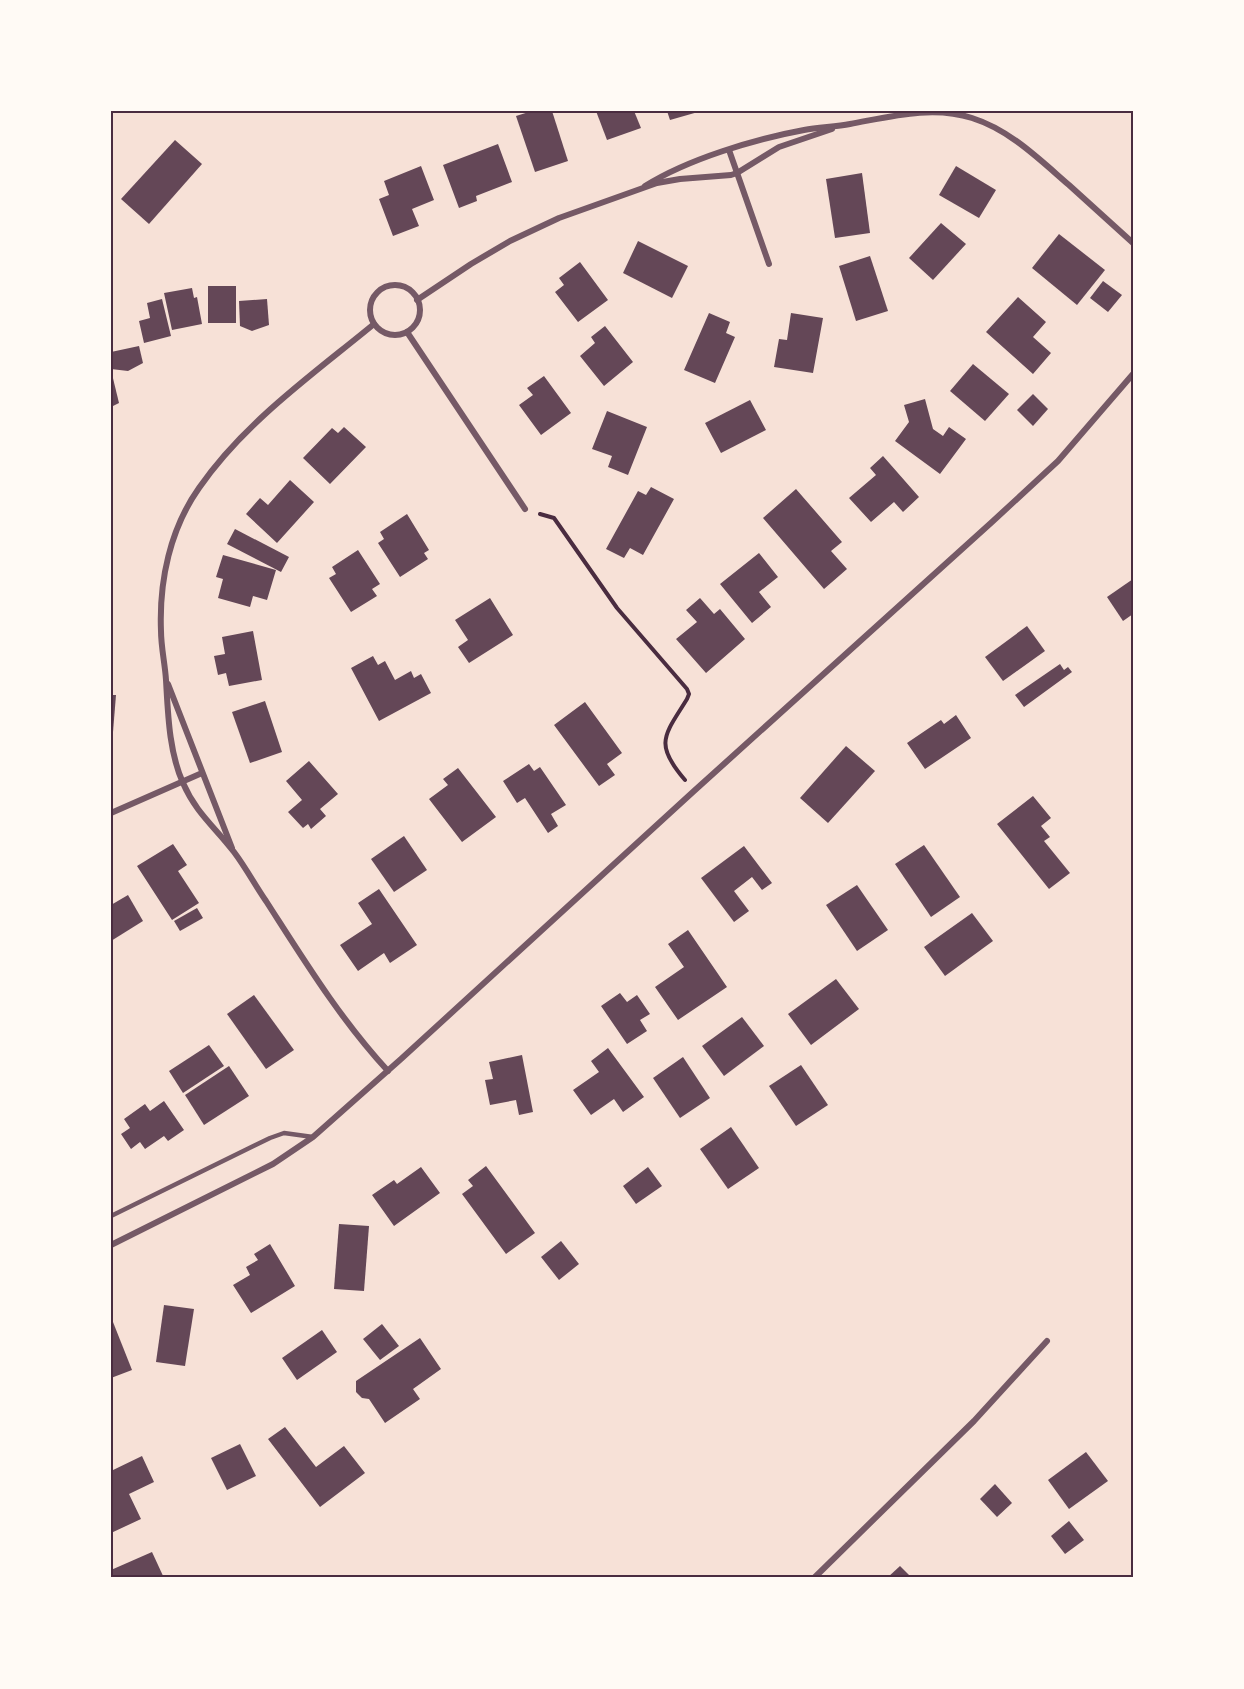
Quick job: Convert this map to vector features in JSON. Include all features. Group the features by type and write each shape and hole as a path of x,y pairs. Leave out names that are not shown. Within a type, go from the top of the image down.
{"street":[{"path":"645,186 677,169 729,150 782,135 904,114 942,112 971,118 1004,132 1028,149 1133,243"},
{"path":"417,300 510,241 559,218 645,186 668,180 737,174 779,147 844,125"},
{"path":"729,150 769,264"},
{"path":"391,286 404,287 414,294 419,305 419,316 407,332 389,334 378,329 374,324 371,319 370,306 380,290 391,286"},
{"path":"374,324 261,417 198,489 179,525 166,562 161,596 160,632 172,746 182,781 199,812 233,851 333,1003 388,1071"},
{"path":"407,332 525,509"},
{"path":"111,1245 273,1164 313,1137 1058,461 1133,374"},
{"path":"166,677 233,851"},
{"path":"111,813 202,773"},
{"path":"814,1578 974,1421 1047,1341"}],"lane":[{"path":"111,1216 270,1138 284,1133 313,1137"}],"path":[{"path":"525,509 554,518 617,608 687,689 689,694 687,699 667,732 664,743 667,753 681,776 694,791"}],"building":[{"path":"532,111 552,111 568,161 535,172 516,116"},
{"path":"596,111 634,111 641,128 607,140"},
{"path":"667,111 698,111 698,112 670,120"},
{"path":"175,140 202,164 149,224 121,199"},
{"path":"498,144 512,182 476,196 477,201 459,208 443,165"},
{"path":"421,166 434,200 412,209 419,226 393,236 379,199 389,195 384,181"},
{"path":"956,166 996,190 979,218 939,195"},
{"path":"862,173 870,233 835,238 826,179"},
{"path":"941,223 966,244 933,280 909,258"},
{"path":"1059,234 1105,270 1077,305 1032,268"},
{"path":"638,241 688,266 672,298 623,273"},
{"path":"870,256 888,311 856,321 839,266"},
{"path":"580,262 608,300 578,322 555,292 564,285 559,278"},
{"path":"1103,281 1122,295 1108,312 1090,298"},
{"path":"208,286 236,286 236,323 208,323"},
{"path":"192,288 194,298 197,297 202,324 172,330 164,293"},
{"path":"1018,297 1046,322 1033,337 1051,353 1033,374 986,332"},
{"path":"162,299 171,336 144,343 139,321 150,318 147,303"},
{"path":"267,299 269,325 252,331 240,326 239,301"},
{"path":"709,313 730,322 726,333 735,337 715,383 684,370"},
{"path":"791,313 823,318 813,373 774,367 779,339 787,340"},
{"path":"605,326 633,362 604,386 580,356 595,343 591,337"},
{"path":"139,346 143,363 128,371 111,369 111,352"},
{"path":"973,364 1009,394 985,421 950,391"},
{"path":"111,370 119,403 111,407"},
{"path":"544,376 571,413 541,435 519,405 533,395 527,388"},
{"path":"1033,394 1048,409 1033,426 1017,410"},
{"path":"925,399 933,429 943,436 949,427 966,439 940,474 895,441 909,422 904,405"},
{"path":"750,400 766,430 721,453 705,423"},
{"path":"607,411 647,427 628,475 608,467 612,456 592,449"},
{"path":"344,427 366,447 330,484 303,458 332,428 338,433"},
{"path":"883,456 919,497 903,512 894,502 871,522 849,498 876,475 870,468"},
{"path":"290,480 314,502 277,543 246,514 260,498 268,505"},
{"path":"651,487 674,499 643,555 630,548 624,558 606,549 638,491 646,495"},
{"path":"796,489 842,542 831,551 847,569 824,589 763,518"},
{"path":"407,514 429,550 424,553 428,559 400,577 378,543 384,539 380,532"},
{"path":"235,529 289,557 281,572 227,544"},
{"path":"358,550 380,584 372,589 377,596 351,612 329,578 336,574 332,567"},
{"path":"759,553 778,577 759,592 771,607 752,623 720,584"},
{"path":"223,555 276,570 267,600 253,596 250,607 218,598 223,579 216,577"},
{"path":"1133,579 1133,614 1123,621 1107,597"},
{"path":"490,598 513,635 469,663 458,647 468,640 455,620"},
{"path":"700,598 714,614 720,609 745,639 706,673 676,639 697,622 686,610"},
{"path":"1027,626 1045,651 1003,681 985,657"},
{"path":"253,631 262,680 229,686 226,673 218,675 214,656 225,654 222,637"},
{"path":"373,656 378,665 385,661 395,680 411,671 414,678 421,674 431,693 379,721 351,668"},
{"path":"1060,664 1064,670 1068,667 1072,672 1024,707 1015,695"},
{"path":"111,695 116,695 113,732 111,732"},
{"path":"265,701 282,752 250,763 232,712"},
{"path":"585,702 622,753 607,764 615,775 599,786 554,725"},
{"path":"956,715 971,738 925,769 907,743 941,720 944,724"},
{"path":"846,746 875,771 828,823 800,798"},
{"path":"309,761 338,794 320,809 326,816 311,829 308,824 303,828 288,812 302,800 286,781"},
{"path":"529,764 534,771 540,767 566,805 551,814 558,826 548,833 525,798 517,803 503,781"},
{"path":"458,768 496,817 462,842 429,799 448,785 443,779"},
{"path":"1033,796 1051,818 1041,826 1050,837 1044,841 1070,873 1049,889 997,824"},
{"path":"404,836 427,870 394,892 371,859"},
{"path":"173,844 187,865 178,871 199,903 172,920 137,866"},
{"path":"924,845 960,897 931,917 895,864"},
{"path":"744,846 772,883 762,890 752,877 734,891 749,911 734,922 701,878"},
{"path":"857,885 888,930 857,951 826,905"},
{"path":"379,889 417,945 390,963 384,953 358,971 340,945 372,924 358,903"},
{"path":"128,895 143,921 111,941 111,905"},
{"path":"197,908 203,918 180,931 174,921"},
{"path":"972,913 993,941 945,976 924,947"},
{"path":"688,930 727,987 678,1020 655,987 684,967 668,944"},
{"path":"836,979 859,1009 811,1045 788,1014"},
{"path":"620,993 627,1002 637,995 650,1014 640,1020 647,1031 627,1044 601,1006"},
{"path":"254,995 294,1050 266,1069 227,1014"},
{"path":"742,1017 764,1046 724,1076 702,1046"},
{"path":"209,1045 224,1066 183,1093 169,1071"},
{"path":"608,1048 644,1097 623,1112 614,1099 591,1115 573,1090 599,1072 591,1061"},
{"path":"522,1055 533,1112 519,1115 516,1100 490,1105 485,1080 493,1079 489,1062"},
{"path":"683,1057 710,1098 680,1118 653,1078"},
{"path":"801,1065 828,1105 796,1126 769,1086"},
{"path":"229,1066 249,1096 204,1125 185,1095"},
{"path":"164,1101 184,1130 168,1141 164,1136 145,1149 140,1142 131,1149 121,1134 130,1128 124,1119 145,1104 150,1111"},
{"path":"731,1127 759,1168 728,1189 700,1149"},
{"path":"486,1166 535,1233 506,1254 462,1194 473,1186 468,1180"},
{"path":"421,1167 440,1193 394,1226 372,1195 394,1180 397,1184"},
{"path":"648,1167 662,1186 636,1204 623,1186"},
{"path":"339,1224 369,1226 364,1291 334,1289"},
{"path":"561,1241 579,1264 559,1280 541,1257"},
{"path":"270,1244 295,1286 251,1313 233,1285 250,1275 246,1267 258,1260 254,1254"},
{"path":"164,1305 194,1309 185,1366 156,1362"},
{"path":"111,1317 132,1370 111,1378"},
{"path":"382,1324 399,1346 380,1360 363,1339"},
{"path":"322,1330 337,1352 297,1380 282,1358"},
{"path":"420,1338 441,1369 413,1389 420,1399 385,1423 369,1399 362,1398 356,1392 356,1381"},
{"path":"285,1427 316,1467 344,1446 365,1473 320,1507 268,1439"},
{"path":"240,1444 256,1476 227,1490 211,1458"},
{"path":"1086,1452 1108,1481 1069,1509 1048,1480"},
{"path":"142,1456 154,1482 129,1494 141,1519 111,1533 111,1471"},
{"path":"995,1484 1012,1503 997,1517 980,1499"},
{"path":"1069,1521 1084,1540 1065,1554 1051,1536"},
{"path":"152,1552 164,1578 111,1578 111,1570"},
{"path":"900,1566 912,1578 887,1578"}]}
